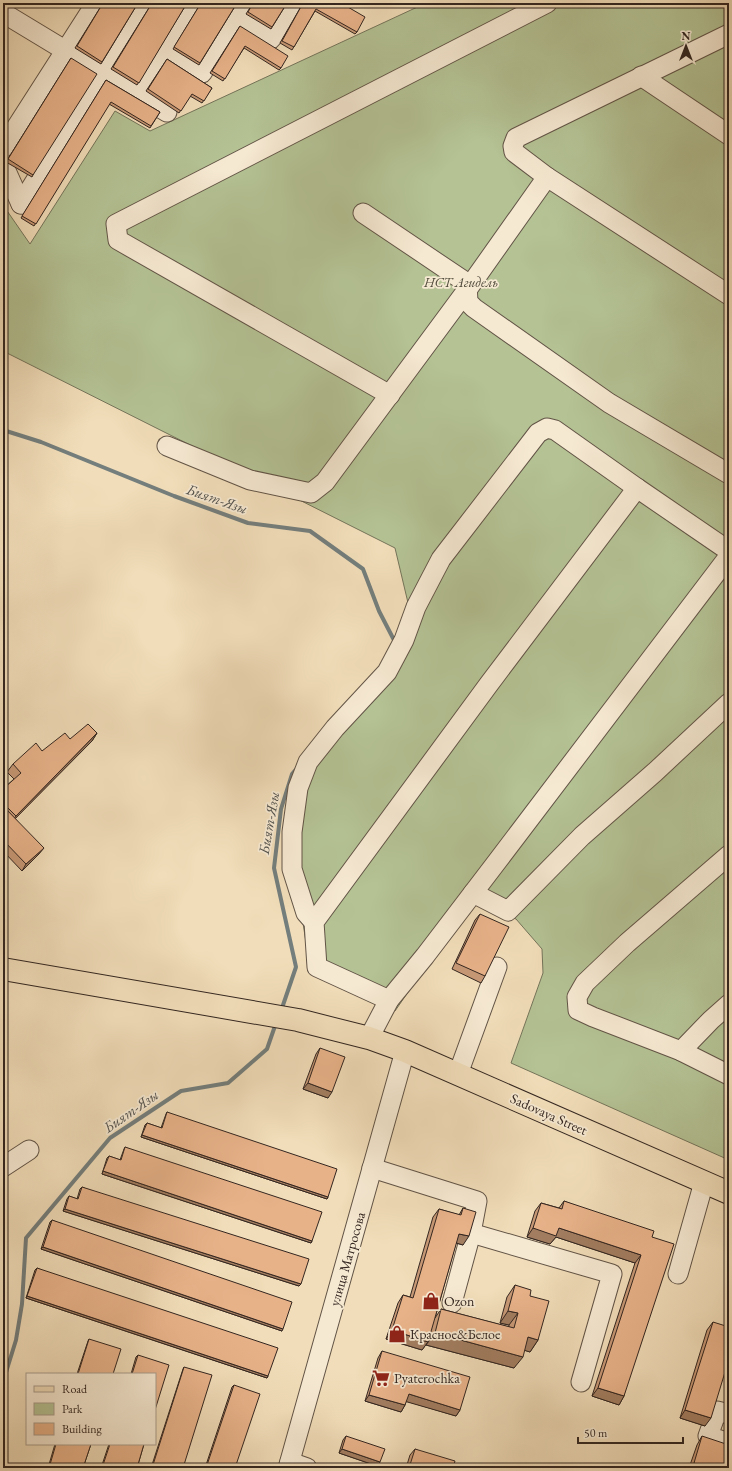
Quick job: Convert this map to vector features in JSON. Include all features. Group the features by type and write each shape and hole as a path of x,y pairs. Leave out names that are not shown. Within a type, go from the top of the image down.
{"main road":[{"name":"Sadovaya Street","path":"3,969 298,1020 369,1038 405,1051 729,1193"}],"street":[{"path":"3,148 96,3"},
{"path":"3,164 21,204 146,3"},
{"path":"137,94 193,3"},
{"path":"164,50 202,73 240,10 271,39 293,3"},
{"path":"390,394 118,240 116,224 547,3"},
{"path":"7,11 66,51 167,112"},
{"path":"729,34 516,138 513,146 514,152 547,177 729,295"},
{"path":"641,76 729,135"},
{"path":"167,446 250,480 311,492 325,482 467,290 547,177"},
{"path":"362,214 467,283 468,302 506,331 609,403 729,474"},
{"path":"389,1000 317,967 314,922 306,913 292,869 292,832 298,788 308,762 335,728 388,672 404,640 416,607 441,559 538,433 547,428 555,430 729,551"},
{"path":"314,922 489,684 637,488"},
{"path":"369,1038 389,1000 425,956 729,556"},
{"path":"473,893 508,911 582,836 655,772 729,703"},
{"path":"729,855 627,943 585,983 577,997 578,1010 681,1051 729,1074"},
{"path":"458,1074 497,967"},
{"path":"681,1051 729,1004"},
{"name":"улица Матросова","path":"295,1466 372,1168 405,1051"},
{"path":"3,1167 29,1150"},
{"path":"372,1168 477,1201 471,1233 452,1303"},
{"path":"678,1274 704,1182"},
{"path":"471,1233 612,1274 581,1382"},
{"path":"729,1414 717,1411 708,1436 729,1443"}],"green space":[{"name":"НСТ Агидель","path":"426,3 729,3 729,1160 511,1063 543,973 542,949 516,919 470,902 395,1011 310,969 293,857 305,776 366,698 409,607 395,548 3,351 3,205 30,244 115,111 150,131"}],"building":[{"path":"103,3 138,3 102,62 77,46"},
{"path":"152,3 187,3 139,83 113,67"},
{"path":"201,3 237,3 200,63 174,47"},
{"path":"253,3 287,3 272,27 248,12"},
{"path":"303,3 341,3 365,17 357,32 316,9 294,47 282,41"},
{"path":"240,26 288,56 281,68 245,46 225,79 212,71"},
{"path":"71,58 97,74 33,175 8,159"},
{"path":"167,59 212,88 204,101 192,94 181,111 148,89"},
{"path":"106,80 160,112 151,126 111,102 36,224 22,216"},
{"path":"88,724 97,733 16,816 3,803 3,789 21,773 13,764 36,743 42,751 65,733 70,739"},
{"path":"3,806 44,848 26,864 3,840"},
{"path":"480,914 509,927 485,976 456,963"},
{"path":"320,1048 345,1057 332,1092 308,1083"},
{"path":"167,1112 337,1169 328,1197 142,1135 147,1123 162,1128"},
{"path":"125,1147 322,1212 312,1241 103,1171 109,1156 121,1160"},
{"path":"82,1187 309,1259 301,1284 65,1209 69,1196 78,1199"},
{"path":"564,1201 654,1231 652,1237 674,1244 624,1396 598,1388 641,1255 559,1228 556,1236 533,1228 541,1203 562,1209"},
{"path":"463,1208 476,1212 469,1236 459,1234 428,1342 392,1330 403,1295 413,1298 439,1209 461,1215"},
{"path":"52,1220 292,1302 283,1329 43,1247"},
{"path":"37,1268 278,1348 268,1376 27,1296"},
{"path":"515,1285 531,1290 530,1296 549,1301 538,1340 528,1337 523,1357 435,1333 441,1309 514,1328 518,1313 508,1311"},
{"path":"713,1322 729,1327 729,1359 711,1418 685,1410"},
{"path":"89,1339 121,1349 113,1373 78,1373"},
{"path":"382,1351 470,1377 460,1410 409,1394 405,1405 369,1395"},
{"path":"138,1355 169,1365 156,1407 156,1373 132,1373"},
{"path":"184,1367 212,1375 183,1468 152,1468"},
{"path":"234,1385 260,1394 235,1468 206,1468"},
{"path":"346,1436 385,1449 380,1462 342,1449"},
{"path":"702,1436 729,1445 729,1468 709,1468 694,1463"},
{"path":"56,1445 91,1445 83,1468 49,1468"},
{"path":"110,1445 144,1445 137,1468 102,1468"},
{"path":"415,1449 455,1461 453,1468 409,1468"}],"waterway":[{"name":"Бият-Язы","path":"3,430 41,442 174,496 248,523 310,531 363,569 379,611 396,644"},
{"name":"Бият-Язы","path":"281,1011 296,967 274,868 281,809 292,774 298,767"},
{"name":"Бият-Язы","path":"3,1382 16,1340 22,1304 26,1238 110,1138 181,1091 228,1083 267,1049 276,1023"}],"place":[{"name":"Ozon","path":"431,1301"},
{"name":"Красное&Белое","path":"397,1334"},
{"name":"Pyaterochka","path":"381,1378"}]}
